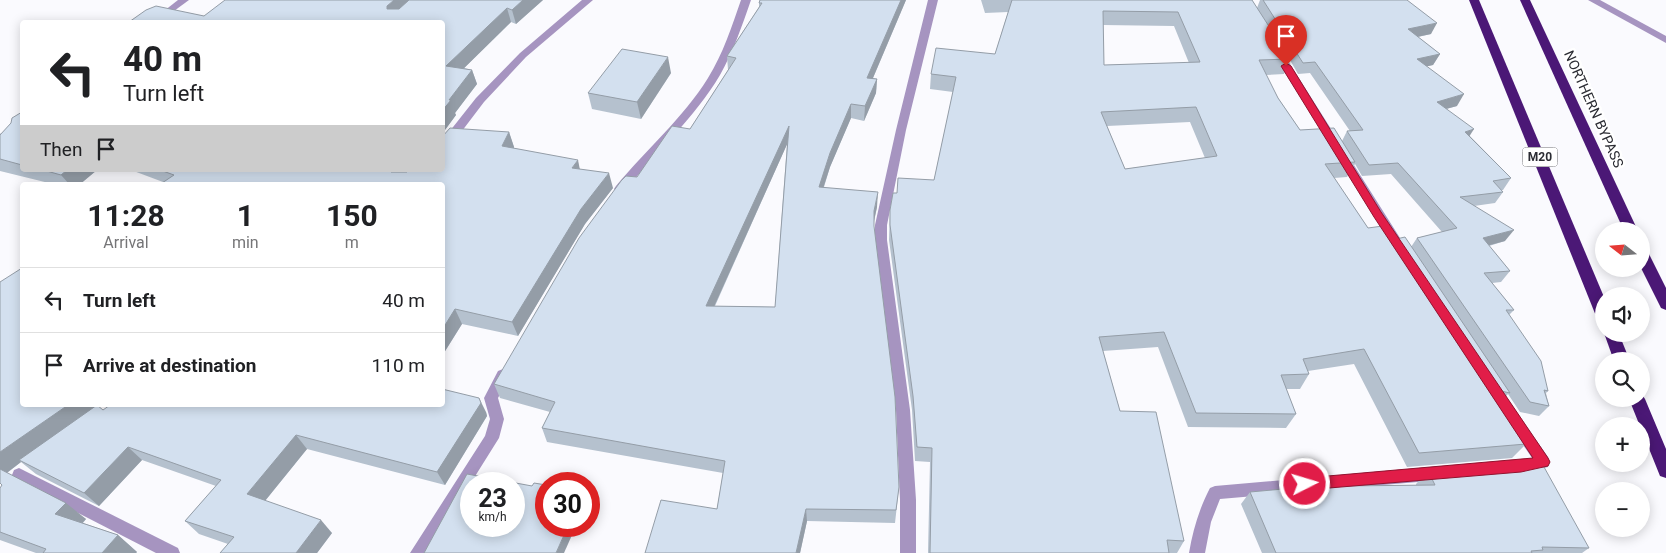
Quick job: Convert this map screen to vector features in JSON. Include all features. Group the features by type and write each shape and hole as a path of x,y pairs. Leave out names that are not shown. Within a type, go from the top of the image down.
{"highway":[{"name":"M20","path":"1474,0 1595,294"},
{"name":"NORTHERN BYPASS","path":"1525,0 1627,222"},
{"path":"1650,271 1666,304"},
{"path":"1640,407 1666,470"}],"street":[{"path":"157,20 184,0"},
{"path":"445,145 480,100 523,55 588,0"},
{"path":"614,198 708,86 727,53 746,0"},
{"path":"908,553 908,500 903,410 881,240 881,225 901,130 933,0"},
{"path":"1593,0 1666,40"},
{"path":"1271,41 1378,214 1410,262"},
{"path":"418,553 492,438 497,419 491,398 509,366"},
{"path":"1483,375 1543,462 1550,480"},
{"path":"1511,467 1543,462"},
{"path":"34,464 12,480 172,553"},
{"path":"1197,553 1200,527 1206,509 1215,493 1452,472"}],"building":[{"path":"225,0 394,0 387,6 387,9 399,9 409,0 523,0 512,10 507,8 446,66 472,70 445,107 445,20 132,20 146,10 156,6 204,16"},
{"path":"760,0 901,0 867,78 877,79 865,106 851,104 830,153 819,187 878,192 874,211 874,226 895,397 899,487 896,510 806,509 796,553 645,553 661,500 717,509 725,461 542,428 555,402 494,384 579,238 621,181 626,176 637,177 672,126 690,129 736,58 727,56 762,3 759,3","holes":["789,126 775,307 706,306"]},
{"path":"1012,0 1252,0 1290,59 1259,60 1278,98 1300,130 1334,128 1355,162 1325,164 1368,228 1383,226 1392,240 1405,237 1510,393 1492,389 1526,444 1419,453 1364,349 1303,359 1309,374 1281,375 1296,414 1196,413 1164,332 1099,337 1120,411 1156,412 1184,541 1167,540 1169,553 930,553 932,448 917,447 913,396 890,225 890,210 893,193 897,193 898,178 934,180 956,77 931,74 936,48 995,54","holes":["1103,11 1178,12 1200,62 1104,65","1196,107 1217,156 1125,169 1101,112"]},
{"path":"1263,0 1407,0 1437,23 1408,29 1440,54 1417,59 1464,94 1437,102 1474,129 1465,132 1511,178 1493,181 1503,192 1460,197 1514,230 1483,238 1510,271 1484,273 1514,310 1506,310 1541,361 1548,391 1544,390 1549,406 1530,402 1417,238 1457,228 1398,163 1369,165 1347,131 1363,130 1315,62 1303,63"},
{"path":"622,49 668,57 637,102 588,93"},
{"path":"20,113 20,164 0,159 0,135 11,123 12,118"},
{"path":"450,128 509,132 502,146 578,160 572,168 609,173 581,209 512,322 455,309 445,325 445,182 164,182 174,175 166,172 445,172 445,134"},
{"path":"50,172 65,172 61,175"},
{"path":"20,269 20,407 65,407 0,452 0,282"},
{"path":"445,390 479,398 481,403 437,472 296,435 247,494 321,520 296,553 220,553 234,537 185,521 221,480 128,447 84,493 19,460 94,407 99,407 103,410 107,407 445,407"},
{"path":"1536,462 1538,466 1544,467 1589,548 1542,547 1543,550 1531,551 1532,553 1276,553 1250,492 1339,484 1340,486 1435,485 1428,471"},
{"path":"0,469 66,503 55,514 118,535 102,553 43,553 46,549 0,532 0,488 2,485 0,483"},
{"path":"534,483 535,537 563,537 556,553 424,553 460,487 460,537 525,537 525,485 532,486"}],"route":[{"path":"1286,66 1378,214 1543,462 1521,466 1305,484"}]}
